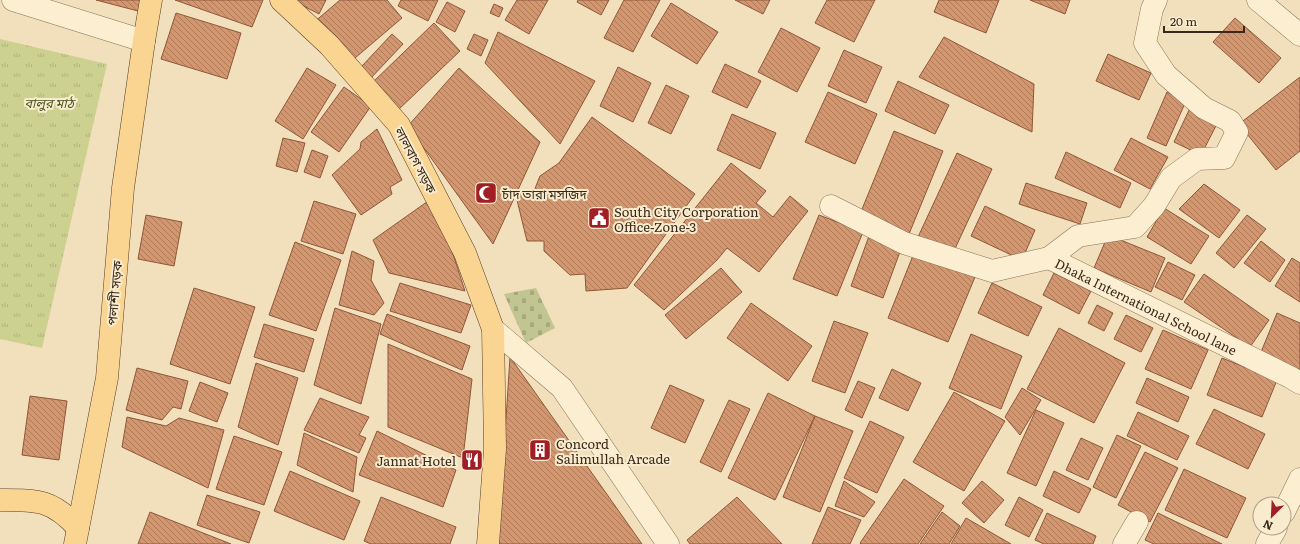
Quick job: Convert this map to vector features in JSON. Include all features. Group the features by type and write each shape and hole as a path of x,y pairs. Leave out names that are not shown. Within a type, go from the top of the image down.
{"main road":[{"name":"পলাশী সড়ক","path":"76,536 107,378 124,188 151,0"},
{"name":"লালবাগ সড়ক","path":"281,0 329,45 399,125 465,253 492,329 495,449 488,544"},
{"path":"0,500 31,500 56,508 69,518 76,536"}],"street":[{"path":"14,0 144,41"},
{"path":"1049,258 1078,236 1135,227 1154,206 1171,178 1197,160 1224,158 1238,132 1230,120 1204,108 1166,75 1145,43 1152,9 1156,0"},
{"path":"1258,0 1300,35"},
{"name":"Dhaka International School lane","path":"831,206 904,243 992,271 1049,258 1300,383"},
{"path":"492,329 562,388 668,544"},
{"path":"1292,496 1300,479"},
{"path":"1124,544 1138,522"}],"green space":[{"name":"বালুর মাঠ","path":"0,39 107,64 42,348 0,339"},
{"path":"536,288 555,328 526,343 504,294"}],"building":[{"path":"96,0 140,0 138,11"},
{"path":"175,0 263,0 252,27"},
{"path":"292,0 326,0 319,14"},
{"path":"340,0 387,0 402,18 348,64 313,23"},
{"path":"401,0 438,0 428,21 398,6"},
{"path":"517,0 548,0 529,34 505,20"},
{"path":"578,0 609,0 601,15 577,2"},
{"path":"624,0 660,0 633,52 604,38"},
{"path":"735,0 770,0 763,14"},
{"path":"827,0 875,0 854,42 815,23"},
{"path":"939,0 999,0 986,33 934,12"},
{"path":"1030,0 1070,0 1065,14"},
{"path":"447,2 465,11 455,32 436,22"},
{"path":"671,3 718,32 697,64 651,36"},
{"path":"494,4 503,8 499,17 490,13"},
{"path":"176,13 241,33 227,79 161,59"},
{"path":"1235,18 1281,58 1259,83 1213,42"},
{"path":"434,23 460,51 397,111 371,84"},
{"path":"781,28 820,48 797,92 758,72"},
{"path":"498,32 595,81 560,144 485,63"},
{"path":"392,34 403,44 370,79 362,66"},
{"path":"474,34 488,40 481,56 467,49"},
{"path":"944,37 1034,84 1032,132 919,77"},
{"path":"844,50 882,67 866,103 828,86"},
{"path":"1108,54 1151,73 1139,100 1096,81"},
{"path":"725,64 761,81 747,108 712,92"},
{"path":"618,67 651,83 633,122 600,106"},
{"path":"307,68 336,85 303,139 275,121"},
{"name":"চাঁদ তারা মসজিদ","path":"459,68 540,142 493,244 408,126"},
{"path":"1300,77 1300,151 1276,170 1239,124"},
{"path":"898,81 949,105 935,134 885,111"},
{"path":"666,85 689,96 671,134 648,123"},
{"path":"344,87 371,106 339,152 311,132"},
{"path":"828,92 877,114 855,164 805,142"},
{"path":"1167,92 1186,101 1166,146 1147,138"},
{"path":"1191,106 1219,120 1201,155 1174,142"},
{"path":"732,114 776,133 760,169 717,150"},
{"name":"South City Corporation Office-Zone-3","path":"592,117 695,194 627,288 586,291 585,274 570,275 544,251 544,241 527,241 516,196 534,191 540,176 559,163"},
{"path":"377,129 402,180 390,187 392,194 361,215 332,175 360,149 361,142"},
{"path":"894,131 943,151 909,234 860,214"},
{"path":"283,138 305,143 297,172 276,166"},
{"path":"1131,138 1168,157 1150,189 1114,170"},
{"path":"312,150 328,156 320,178 304,172"},
{"path":"1066,152 1131,183 1120,208 1055,178"},
{"path":"957,153 992,169 953,253 918,237"},
{"path":"731,163 766,191 756,203 773,217 790,196 808,211 759,272 727,248 717,260 664,310 634,285"},
{"path":"1026,183 1087,203 1080,224 1019,204"},
{"path":"1204,184 1240,210 1219,238 1179,209"},
{"path":"431,199 451,248 465,291 389,273 373,240"},
{"path":"314,201 356,214 343,254 301,241"},
{"path":"985,206 1035,230 1022,260 971,236"},
{"path":"1164,208 1209,236 1191,264 1147,237"},
{"path":"146,215 182,222 174,266 138,259"},
{"path":"819,215 863,232 837,296 793,279"},
{"path":"1247,215 1266,229 1234,268 1216,253"},
{"path":"1108,235 1165,258 1151,292 1094,268"},
{"path":"869,236 901,249 883,298 851,286"},
{"path":"1261,241 1285,260 1270,282 1244,263"},
{"path":"295,242 341,260 316,331 269,315"},
{"path":"352,251 374,261 371,280 384,303 374,315 339,305"},
{"path":"914,253 975,277 948,342 888,318"},
{"path":"1292,258 1300,263 1300,302 1275,286"},
{"path":"1168,262 1195,275 1182,300 1155,287"},
{"path":"721,268 742,292 686,339 665,315"},
{"path":"1054,273 1091,291 1079,314 1043,295"},
{"path":"1204,274 1269,320 1250,347 1184,302"},
{"path":"400,283 471,305 461,333 390,311"},
{"path":"992,283 1042,307 1028,336 978,313"},
{"path":"194,288 255,307 230,384 170,364"},
{"path":"751,303 812,346 788,381 727,338"},
{"path":"1097,305 1113,313 1104,331 1088,323"},
{"path":"335,308 381,324 361,404 314,385"},
{"path":"1277,313 1300,323 1300,374 1259,357"},
{"path":"387,314 470,346 462,370 380,334"},
{"path":"1126,315 1153,328 1141,352 1114,339"},
{"path":"834,321 868,333 845,393 812,381"},
{"path":"264,324 314,339 304,372 254,357"},
{"path":"1059,328 1125,363 1094,423 1027,389"},
{"path":"1163,330 1208,350 1191,389 1145,369"},
{"path":"971,334 1022,356 1001,409 949,388"},
{"path":"388,344 472,379 463,458 388,427"},
{"name":"Concord Salimullah Arcade","path":"510,357 642,544 498,544"},
{"path":"1222,358 1277,380 1262,417 1207,395"},
{"path":"256,363 298,378 278,445 238,427"},
{"path":"137,368 188,381 181,409 173,407 162,420 126,410"},
{"path":"892,369 921,383 908,411 879,398"},
{"path":"1147,378 1189,397 1178,422 1136,403"},
{"path":"858,381 875,388 862,418 845,410"},
{"path":"200,382 228,393 217,422 189,411"},
{"path":"670,385 704,400 685,443 651,428"},
{"path":"1022,388 1041,400 1020,435 1005,417"},
{"path":"954,392 1005,421 964,491 913,462"},
{"path":"768,393 815,416 775,500 728,478"},
{"path":"30,396 67,401 59,460 22,455"},
{"path":"320,398 369,417 359,435 366,438 359,453 304,430"},
{"path":"729,400 750,409 721,472 700,462"},
{"path":"1214,409 1265,434 1248,469 1196,444"},
{"path":"1036,410 1064,423 1036,486 1007,473"},
{"path":"1138,412 1189,436 1177,460 1127,436"},
{"path":"815,416 853,431 820,512 783,497"},
{"path":"127,417 166,426 179,418 224,430 208,488 122,447"},
{"path":"870,421 904,437 877,493 844,478"},
{"path":"377,431 456,470 443,507 359,475"},
{"path":"304,433 357,457 353,492 297,465"},
{"path":"1117,435 1141,446 1116,498 1093,487"},
{"path":"234,436 282,452 264,505 216,489"},
{"path":"1081,438 1103,448 1088,480 1066,470"},
{"path":"1145,452 1178,468 1150,522 1118,505"},
{"path":"1184,469 1246,498 1227,538 1165,510"},
{"path":"290,471 360,501 344,540 274,511"},
{"path":"1054,471 1091,489 1079,513 1043,496"},
{"path":"904,479 944,506 918,544 861,544 860,543"},
{"path":"844,481 875,502 864,517 835,506"},
{"path":"982,481 1004,500 984,523 962,503"},
{"path":"207,495 260,512 249,543 197,525"},
{"path":"381,497 456,527 450,544 371,544 364,541"},
{"path":"737,497 782,544 690,544 687,540"},
{"path":"1019,497 1043,510 1029,537 1005,525"},
{"path":"828,507 861,520 850,544 812,544"},
{"path":"150,512 231,544 138,544"},
{"path":"942,512 960,526 949,544 920,544"},
{"path":"1047,513 1096,536 1093,544 1044,544 1035,540"},
{"path":"1158,513 1222,544 1154,544 1145,540"},
{"path":"966,518 1011,544 951,544"}],"place":[{"name":"চাঁদ তারা মসজিদ","path":"486,193"},
{"name":"South City Corporation Office-Zone-3","path":"599,218"},
{"name":"Concord Salimullah Arcade","path":"540,450"},
{"name":"Jannat Hotel","path":"472,460"}]}
